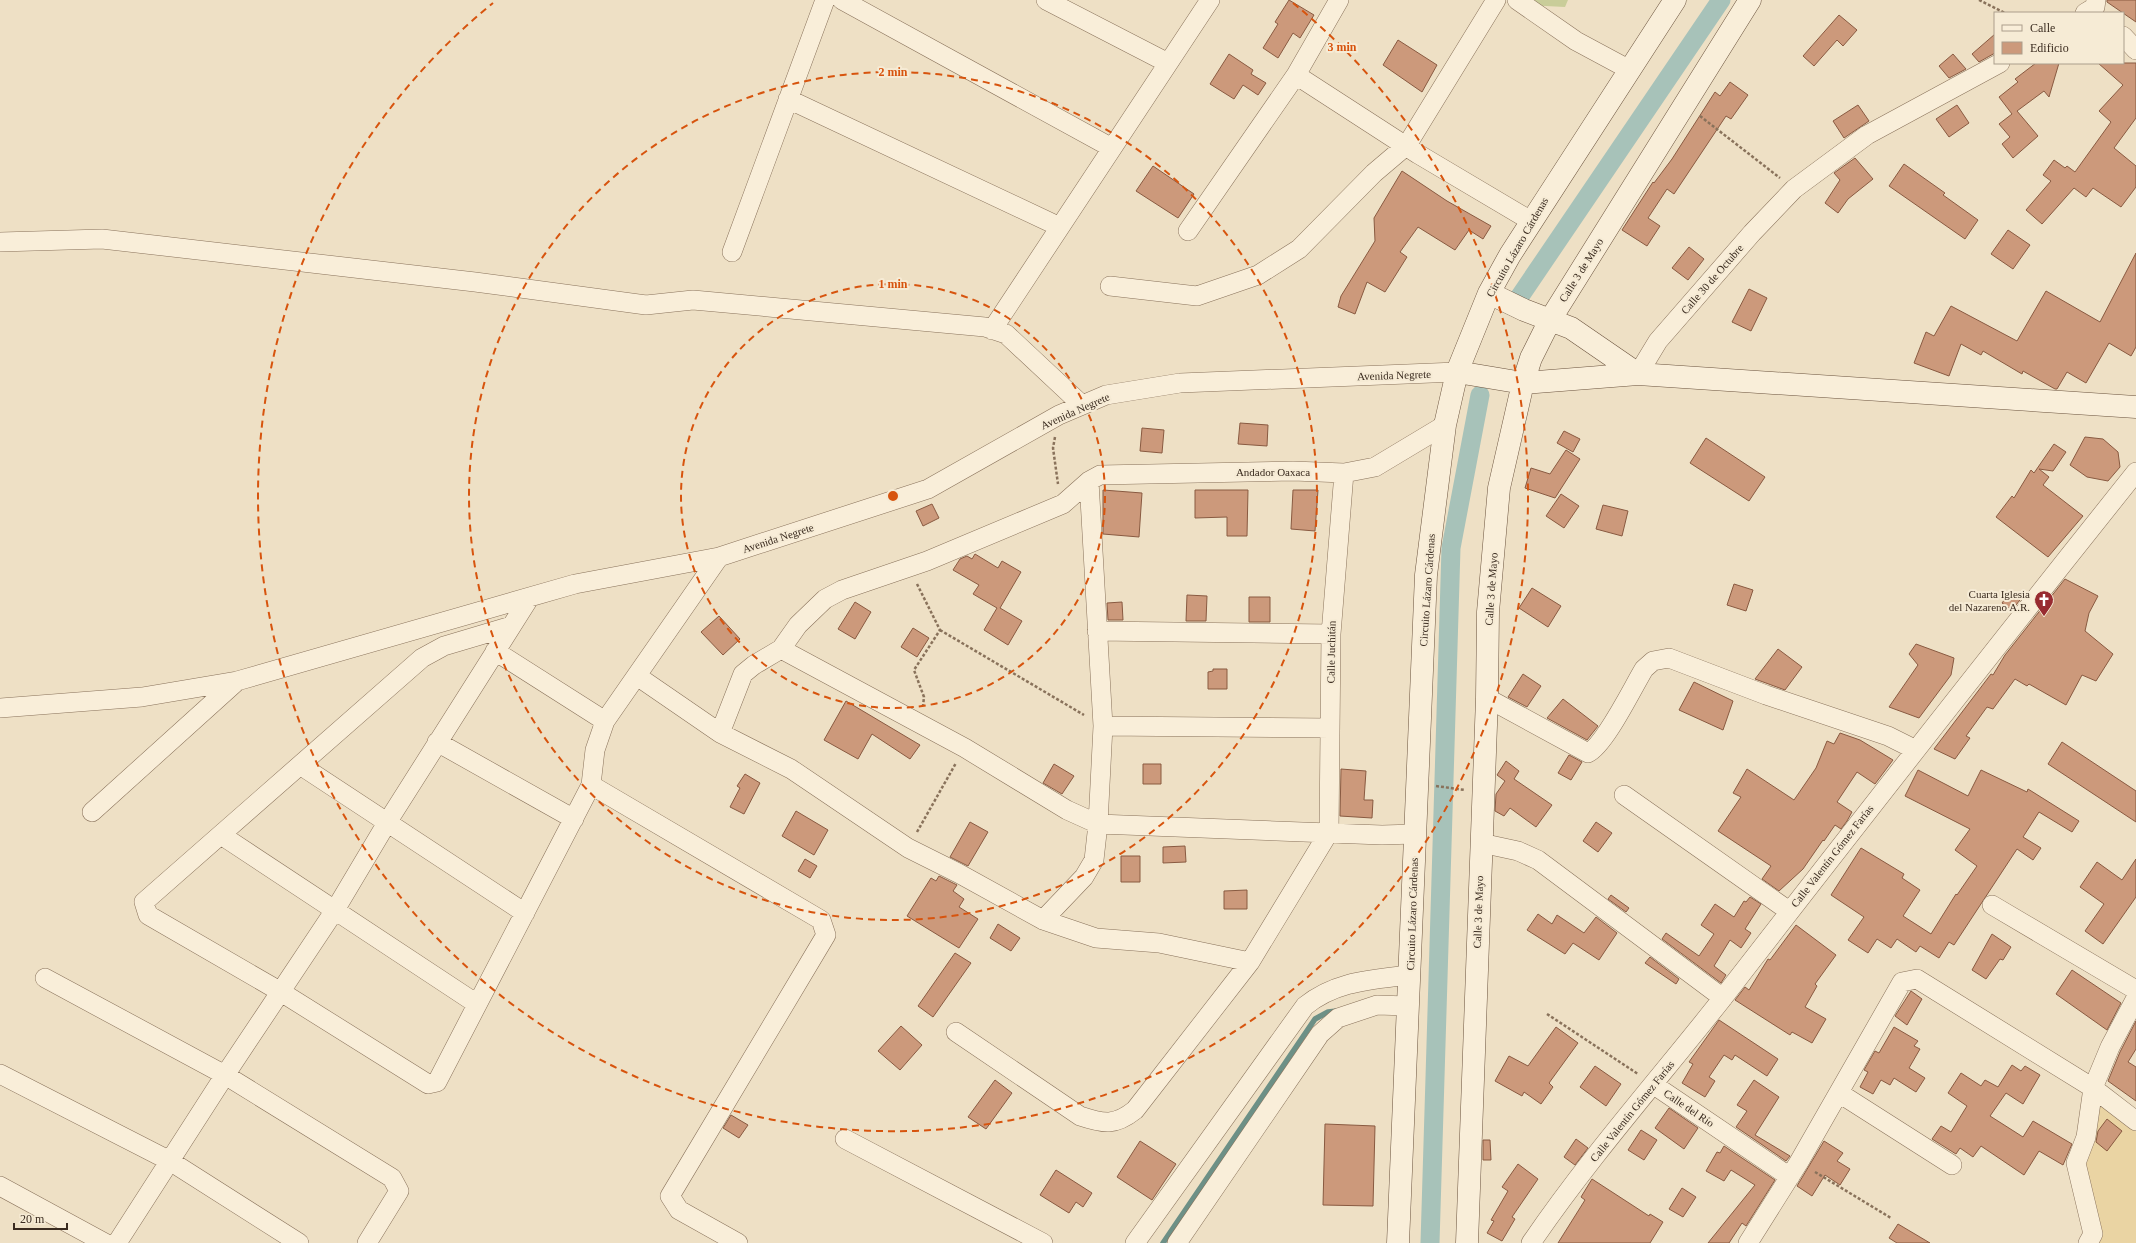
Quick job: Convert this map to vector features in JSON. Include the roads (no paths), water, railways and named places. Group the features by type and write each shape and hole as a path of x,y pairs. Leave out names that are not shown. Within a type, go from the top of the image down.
{"street":[{"path":"732,252 825,0"},
{"path":"842,0 1112,148"},
{"path":"1046,0 1168,63"},
{"path":"992,330 1210,0"},
{"path":"1188,230 1296,75 1339,0"},
{"path":"1110,286 1197,296 1258,275 1299,249 1374,173 1407,145 1496,0"},
{"path":"1517,0 1576,41 1630,70"},
{"name":"Circuito Lázaro Cárdenas","path":"1398,1243 1426,575 1445,425 1457,372 1489,293 1531,221 1675,0"},
{"name":"Calle 3 de Mayo","path":"1467,1243 1481,843 1488,698 1488,612 1499,488 1523,383 1531,358 1550,320 1750,0"},
{"name":"Calle 30 de Octubre","path":"1638,374 1658,341 1748,238 1794,189 1867,135 1998,64"},
{"path":"1296,75 1407,145 1418,154 1531,221"},
{"path":"788,99 1060,227"},
{"path":"0,242 102,239 475,282 646,305 693,300 977,326 1006,334 1082,405"},
{"path":"1489,293 1524,310 1571,328 1638,374"},
{"path":"1457,372 1523,383 1638,374 2136,408"},
{"name":"Avenida Negrete","path":"0,708 142,697 237,681 575,584 719,558 928,489 1059,416 1106,394 1180,383 1457,372"},
{"name":"Andador Oaxaca","path":"1090,481 1100,475 1293,470 1344,473 1374,467 1445,425"},
{"name":"Calle Valentín Gómez Farías","path":"1530,1243 1570,1187 1723,998 1789,911 2136,472"},
{"name":"Calle Juchitán","path":"1329,832 1331,634 1344,473"},
{"path":"720,733 727,719 734,691 743,674 754,665 781,649 798,625 825,599 842,590 908,568 1063,504 1090,481"},
{"path":"1042,920 1084,878 1094,860 1098,824 1103,726 1096,631 1090,481"},
{"path":"511,626 444,646 422,658 144,902 148,915 281,992 428,1084 437,1082 591,785 595,750 606,721 719,558"},
{"path":"118,1243 224,1075 335,910 437,742 530,597"},
{"path":"1096,631 1331,634"},
{"path":"781,649 965,748 1067,810 1098,824 1135,827 1172,826 1382,835 1415,834"},
{"path":"495,651 606,721"},
{"path":"1488,698 1588,753 1595,750 1603,739 1644,669 1653,661 1670,658 1766,695 1888,736 1916,750"},
{"path":"637,676 720,733 791,769 908,848 958,873 1042,920 1096,938 1158,943 1250,962"},
{"path":"92,812 237,681"},
{"path":"1103,726 1330,728"},
{"path":"437,742 574,819"},
{"path":"300,765 388,821 525,913"},
{"path":"591,785 821,920 826,935 670,1196 679,1210 738,1243"},
{"path":"1624,795 1789,911"},
{"path":"956,1032 1080,1116 1098,1122 1111,1123 1123,1119 1135,1110 1250,962 1329,832"},
{"path":"221,835 477,1004"},
{"path":"1481,843 1518,851 1538,860 1723,998"},
{"path":"1992,905 2136,990"},
{"path":"1135,1243 1305,1006 1331,989 1355,982 1409,975"},
{"path":"45,978 224,1075 392,1178 399,1191 367,1243"},
{"path":"1748,1243 1839,1093 1902,982 1917,979 2093,1088 2136,1121"},
{"path":"2088,1243 2093,1234 2076,1163 2086,1137 2093,1088 2110,1047 2136,998"},
{"path":"1177,1243 1320,1034 1338,1018 1377,1005 1408,1006"},
{"path":"0,1074 170,1161 299,1243"},
{"name":"Calle del Río","path":"1654,1085 1794,1169"},
{"path":"1839,1093 1952,1165"},
{"path":"845,1139 1043,1243"},
{"path":"0,1186 105,1243"}],"waterway":[{"path":"1514,305 1721,0"},
{"path":"1430,1243 1451,548 1480,395"},
{"path":"1163,1243 1315,1019 1328,1012 1337,1011"}],"place":[{"name":"Cuarta Iglesia del Nazareno A.R.","path":"2044,617"}]}
